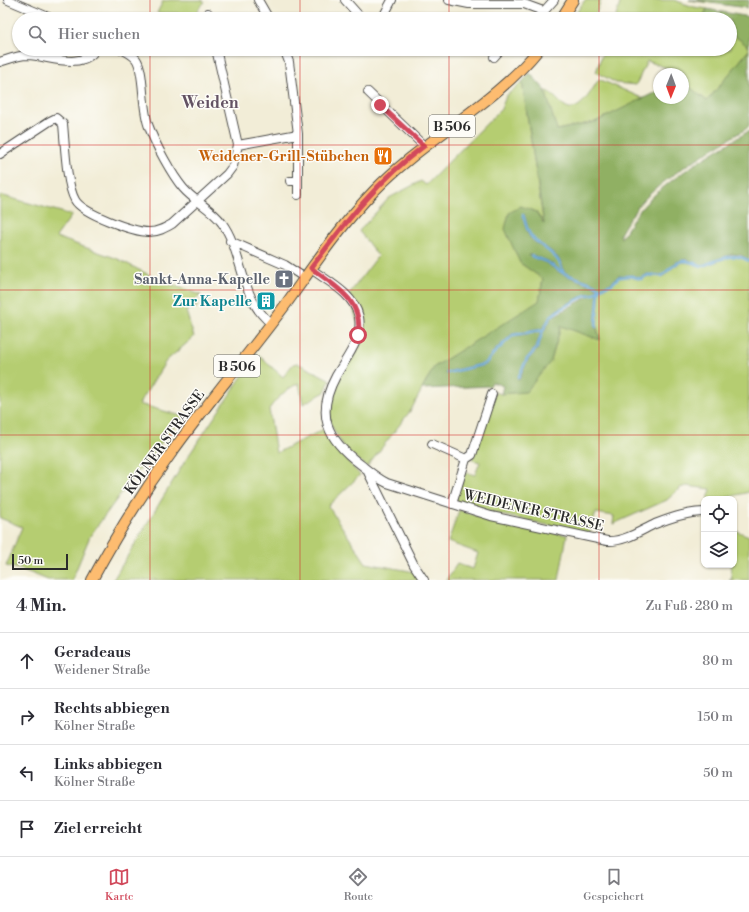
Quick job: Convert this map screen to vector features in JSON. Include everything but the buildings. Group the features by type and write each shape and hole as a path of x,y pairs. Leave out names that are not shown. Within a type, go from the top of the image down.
{"main road":[{"path":"565,12 573,0"},
{"name":"KÖLNER STRASSE","path":"92,580 137,502 170,455 343,226 375,190 424,146 496,94 532,56"}],"street":[{"path":"8,0 36,12"},
{"path":"258,0 265,12"},
{"path":"345,0 356,12"},
{"path":"386,12 392,0"},
{"path":"449,0 469,4 524,4 543,11 554,0"},
{"path":"0,62 22,56"},
{"path":"34,56 76,61 88,56"},
{"path":"132,56 137,59 142,71 144,113 153,137 183,188 222,223 252,301 271,323"},
{"path":"0,154 56,118 63,124 71,190 75,201 86,211 135,230 149,232 162,230 172,224 227,174 234,162 238,144 218,56"},
{"path":"287,56 289,62 298,134 294,181 298,195"},
{"path":"368,92 424,146"},
{"path":"238,144 298,134"},
{"path":"230,241 285,265 305,278"},
{"name":"WEIDENER STRASSE","path":"311,268 348,295 359,318 360,326 355,344 328,393 326,413 330,431 338,445 368,471 387,483 492,516 616,541 657,524 695,512 701,512"},
{"path":"466,459 472,455 492,394"},
{"path":"432,444 466,459"},
{"path":"452,504 466,470 466,459"},
{"path":"368,471 414,565 424,580"}],"green space":[{"path":"202,0 205,2 198,9 197,12 158,12 163,1"},
{"path":"585,0 601,0 597,12 577,12"},
{"path":"621,0 674,0 694,7 707,9 706,12 617,12"},
{"path":"689,0 749,0 747,8"},
{"path":"707,9 723,12 706,12"},
{"path":"737,15 749,17 749,47 737,38"},
{"path":"737,38 749,47 749,50 707,101 689,86 689,68 667,68 647,61 636,85 616,83 596,72 602,56 737,56"},
{"path":"749,50 749,127 674,174 647,197 628,221 620,234 621,238 640,210 663,188 691,167 749,131 749,260 741,255 732,254 702,265 686,259 676,262 662,275 647,274 641,278 631,275 618,276 611,283 600,287 594,283 564,272 559,259 555,254 531,235 524,214 522,215 529,236 557,260 562,271 548,261 530,254 529,256 546,263 562,274 598,288 594,293 586,294 558,309 550,316 542,329 512,334 493,352 485,363 446,372 446,374 486,365 495,353 513,336 541,332 536,347 526,359 517,379 519,380 528,360 538,349 543,333 552,317 598,291 595,328 597,328 600,340 561,326 551,361 526,392 501,394 503,386 492,382 490,386 422,389 434,367 539,301 543,279 520,263 505,229 509,213 521,206 536,212 544,224 522,82 530,73 545,90 557,130 595,122 653,93 653,104 689,104 689,86 707,101"},
{"path":"599,79 644,99 595,122 556,130 545,90 551,93 565,106 570,108 575,107 585,100"},
{"path":"522,82 544,226 521,206 520,263 543,279 539,302 434,367 411,410 367,467 344,448 329,421 330,395 361,336 349,294 378,256 359,231 389,198 421,181 426,185 501,109 506,96"},
{"path":"0,195 72,215 56,237 118,259 157,279 201,295 195,300 197,307 186,311 194,337 166,361 139,404 185,417 179,421 133,477 90,536 72,580 48,580 23,570 6,566 22,527 0,518"},
{"path":"732,256 741,257 749,262 749,492 733,496 709,496 711,489 686,486 680,488 667,500 613,524 614,516 596,513 589,534 493,513 455,502 465,472 475,475 480,462 472,460 495,392 501,394 551,361 561,326 600,339 597,328 600,289 612,285 619,278 631,277 641,280 648,276 663,277 677,265 684,262 702,267"},
{"path":"257,354 283,377 293,364 297,363 330,380 325,392 303,404 299,383 282,394 269,409 276,453 326,428 336,448 360,475 328,506 366,563 415,572 419,580 113,580 185,461"},
{"path":"459,510 489,520 567,535 559,580 446,580 457,564 473,569 478,553 448,542"},
{"path":"737,531 749,536 749,580 729,580 732,579 730,568 737,568"}],"waterway":[{"path":"523,215 527,229 531,236 554,256 561,266 563,273 594,284 600,288"},
{"path":"531,256 547,262 563,273"},
{"path":"447,373 485,364 513,335 543,330 551,316 559,310 586,295 594,294 600,288 612,284 619,277 631,276 641,279 648,275 662,276 676,263 684,261 702,266 720,259 732,257 743,258 749,261"},
{"path":"596,327 599,289"},
{"path":"518,378 527,359 537,348 543,330"}],"place":[{"name":"Weidener-Grill-Stübchen","path":"383,156"},
{"name":"Sankt-Anna-Kapelle","path":"284,279"},
{"name":"Zur Kapelle","path":"266,301"}],"district":[{"name":"Weiden","path":"210,102"}],"route":[{"path":"358,335 360,326 359,318 353,302 348,295 311,268 343,226 375,190 424,146 380,105"}]}
